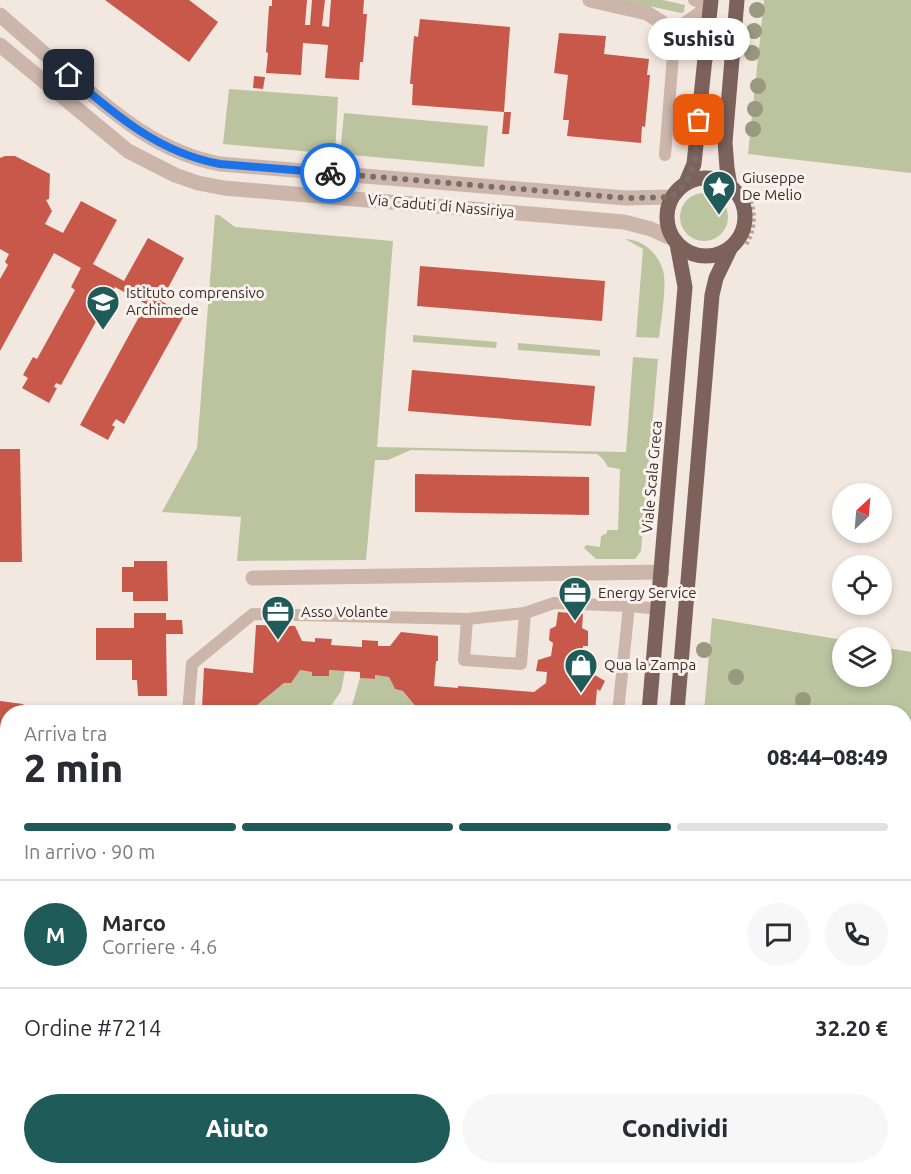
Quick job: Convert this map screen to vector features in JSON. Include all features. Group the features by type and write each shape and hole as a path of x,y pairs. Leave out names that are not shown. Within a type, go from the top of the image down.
{"main road":[{"path":"730,186 726,168 725,142 737,0"},
{"path":"686,183 696,179 720,180 739,194 746,218 739,241 730,249 717,255 703,257 689,253 675,242 669,230 667,218 672,197 686,183 694,164 711,4"},
{"name":"Viale Scala Greca","path":"650,705 685,287 675,242"},
{"path":"678,705 712,295 716,278 730,249"}],"street":[{"path":"590,0 647,13 675,31 706,58"},
{"path":"675,31 711,4"},
{"name":"Via Caduti di Nassiriya","path":"0,15 121,119 160,143 202,161 626,198 672,197"},
{"name":"Via Caduti di Nassiriya","path":"0,45 128,151 175,175 198,183 224,188 624,222 651,230 675,242"},
{"path":"253,578 662,572"}],"lane":[{"path":"694,0 711,4"},
{"path":"665,156 675,31"},
{"path":"189,705 192,664 253,614 467,619 525,613 554,603 659,609"},
{"path":"619,705 629,606"},
{"path":"467,619 464,660 521,664 525,613"}],"green space":[{"path":"622,0 663,0 685,5 684,12 681,13"},
{"path":"764,0 911,0 911,173 748,154"},
{"path":"229,89 338,97 335,154 223,144"},
{"path":"344,113 488,126 484,167 340,154"},
{"path":"704,193 721,200 728,217 721,234 704,241 687,234 680,217 687,200"},
{"path":"215,215 219,215 235,227 393,241 377,447 626,452 633,357 658,359 641,551 635,559 596,559 584,548 586,545 600,547 601,536 607,533 607,530 618,530 620,469 608,467 597,454 411,450 388,460 375,460 366,560 237,561 241,517 162,512 197,448"},
{"path":"625,239 639,242 651,250 662,268 664,289 659,338 636,337 643,249"},
{"path":"413,335 497,342 496,348 413,342"},
{"path":"518,343 600,350 600,356 518,350"},
{"path":"712,618 832,638 832,687 892,687 892,649 911,652 911,705 705,705"},
{"path":"300,670 312,672 312,676 328,676 329,670 345,671 341,691 332,705 257,705"},
{"path":"375,675 389,677 395,689 403,691 414,705 352,705 360,678 374,679"}],"building":[{"path":"105,0 189,0 218,22 189,62"},
{"path":"272,0 307,0 305,25 310,25 312,0 325,0 322,26 329,27 331,0 364,0 363,14 367,14 363,62 360,62 359,80 325,78 328,45 303,43 301,75 266,73 269,6 272,6"},
{"path":"420,19 510,27 504,112 412,105 413,84 410,84 414,36 418,37"},
{"path":"559,33 606,36 604,54 649,59 647,75 650,75 645,127 642,126 641,143 567,136 569,120 563,120 568,75 554,73"},
{"path":"254,76 265,77 263,89 253,88"},
{"path":"504,112 511,112 509,134 502,134"},
{"path":"15,156 50,174 49,199 46,200 52,211 45,224 63,233 81,201 117,220 93,264 124,281 148,238 184,258 161,301 185,314 124,424 116,419 112,425 115,427 108,440 80,425 146,304 115,287 61,385 56,383 54,387 57,388 49,403 22,388 28,378 23,375 33,357 37,359 75,290 71,287 81,268 54,253 0,351 0,279 8,265 5,262 9,254 0,249 0,158"},
{"path":"420,266 605,281 602,321 417,306"},
{"path":"412,370 595,386 591,426 408,411"},
{"path":"0,449 20,449 22,562 0,562"},
{"path":"415,474 589,477 589,515 415,512"},
{"path":"134,561 167,561 168,601 133,601 133,592 122,592 122,567 134,567"},
{"path":"558,612 583,614 582,628 588,631 588,646 583,646 582,661 595,668 593,674 605,681 600,691 597,689 596,705 414,705 403,691 395,689 389,677 375,675 375,679 360,678 360,672 329,670 329,676 312,676 312,672 300,670 291,683 284,683 257,705 202,705 204,668 253,673 256,625 295,626 302,641 315,642 315,638 332,639 331,645 362,647 362,640 378,641 378,646 390,646 401,632 438,636 438,661 436,661 434,686 534,692 546,683 547,672 536,671 538,660 551,656 553,643 549,640 550,629 556,626"},
{"path":"134,613 166,613 166,620 182,620 183,634 166,634 167,696 138,696 137,680 132,680 132,660 96,660 96,628 134,628"},
{"path":"0,701 24,705 0,705"}],"way so far":[{"path":"330,173 626,198 672,197 686,183 694,164 699,120"}],"place":[{"name":"Sushisù","path":"699,120"},
{"name":"Giuseppe De Melio","path":"719,216"},
{"name":"Istituto comprensivo Archimede","path":"103,331"},
{"name":"Energy Service","path":"575,622"},
{"name":"Asso Volante","path":"278,641"},
{"name":"Qua la Zampa","path":"581,694"}],"route":[{"path":"69,75 140,132 202,161 330,173"}]}
